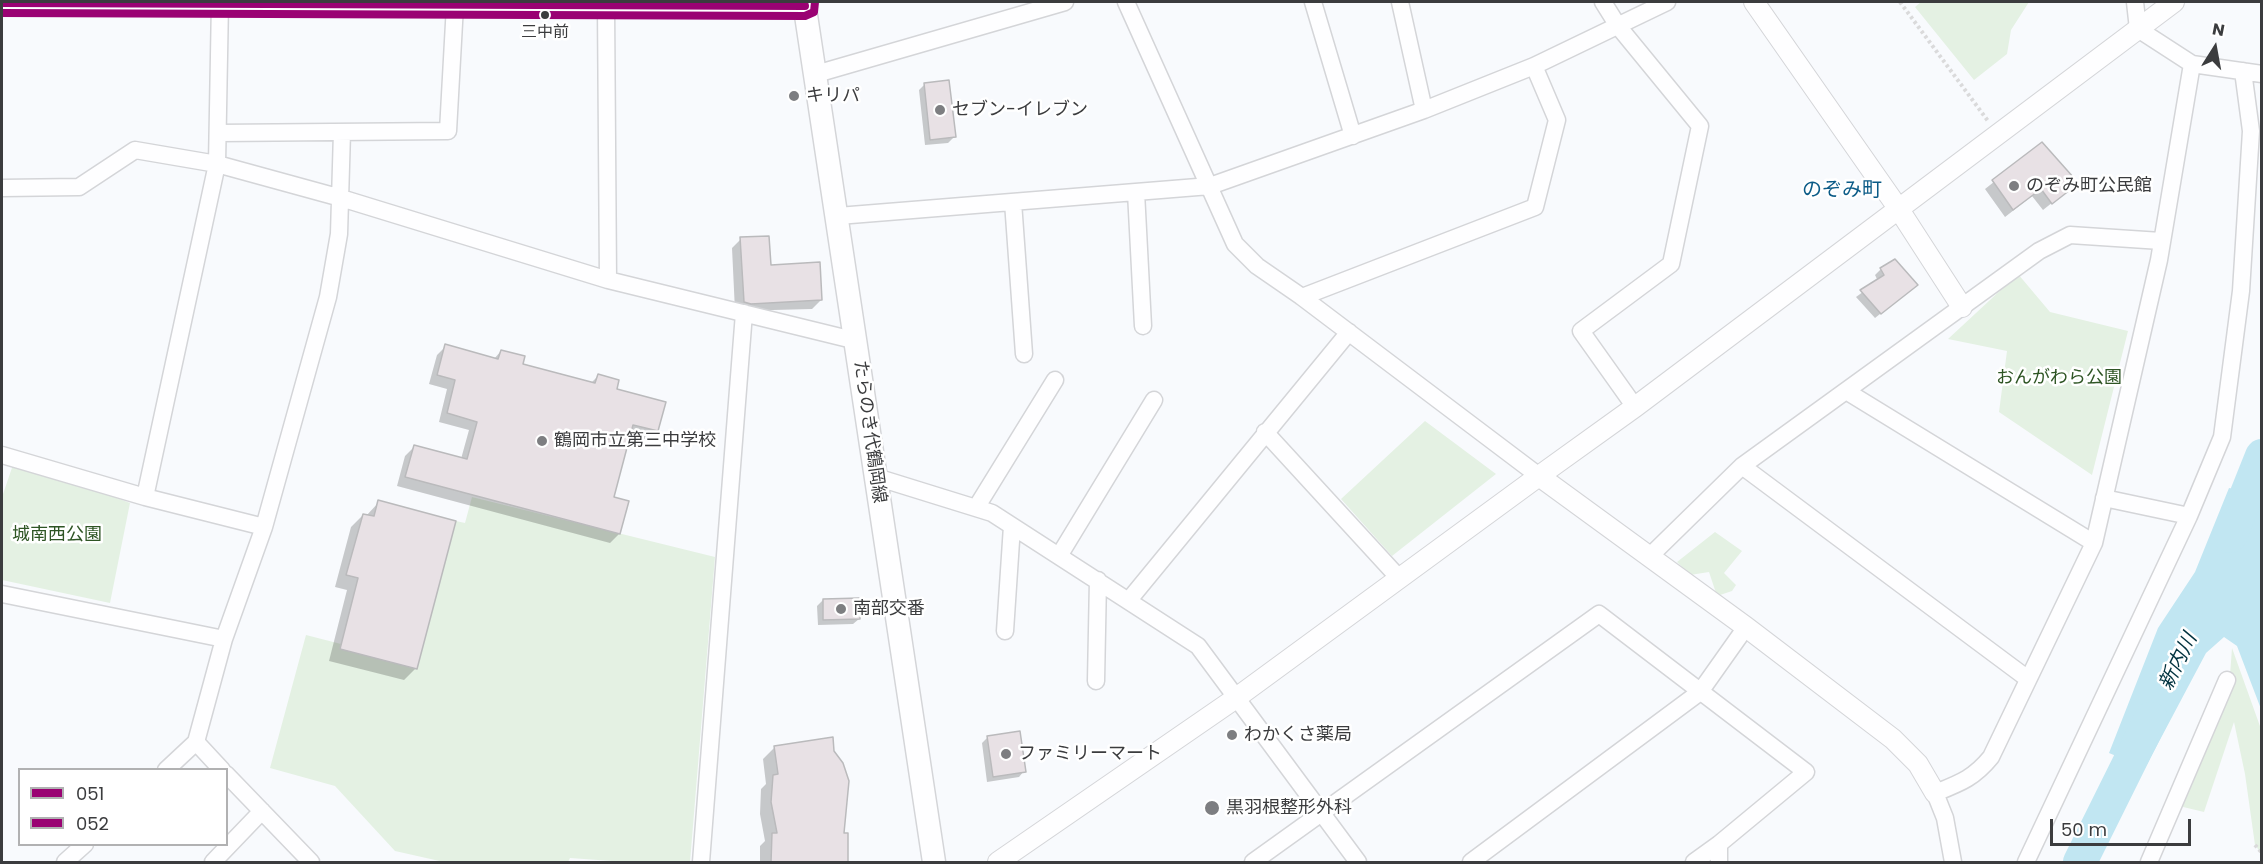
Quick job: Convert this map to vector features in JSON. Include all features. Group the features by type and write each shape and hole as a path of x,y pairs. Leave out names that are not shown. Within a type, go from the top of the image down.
{"main road":[{"name":"たらのき代鶴岡線","path":"805,4 934,862"}],"street":[{"path":"816,74 1065,2"},
{"path":"1126,2 1235,244 1257,266 1746,627 1893,740 1918,764 1935,793 1945,818 1953,862"},
{"path":"1313,2 1353,136"},
{"path":"1400,2 1424,110"},
{"path":"1603,2 1618,26 1700,126 1671,264 1581,331 1635,407"},
{"path":"838,216 1209,186 1424,110 1534,66 1667,2"},
{"path":"1754,2 1898,208 1962,307"},
{"path":"2135,2 2138,29"},
{"path":"998,862 1236,698 1635,407 2173,2"},
{"path":"2,3 455,5 558,3 606,6 805,4"},
{"path":"145,497 217,164 220,3"},
{"path":"218,133 448,132 455,5"},
{"path":"606,6 608,280"},
{"path":"2026,862 2189,516 2222,437 2241,291 2253,73 2192,64 2138,29"},
{"path":"1935,793 1964,782 1978,772 1991,757 2094,543 2159,260 2192,64"},
{"path":"1302,297 1535,207 1557,120 1534,66"},
{"path":"168,768 196,742 224,639 264,527 328,297 339,234 342,132"},
{"path":"2,188 79,187 135,150 217,164 341,198 608,280 856,341"},
{"path":"1136,192 1143,326"},
{"path":"1013,202 1024,354"},
{"path":"1650,556 1742,466 2039,251 2070,235 2161,241"},
{"path":"701,862 744,313"},
{"path":"1129,600 1349,332"},
{"path":"976,508 1055,380"},
{"path":"1846,391 2094,543"},
{"path":"1059,556 1154,400"},
{"path":"1265,432 1400,578"},
{"path":"2,455 145,497 264,527"},
{"path":"1742,466 2028,679"},
{"path":"876,477 992,513 1198,646 1358,862"},
{"path":"2104,498 2189,516"},
{"path":"1005,631 1012,526"},
{"path":"1096,681 1098,580"},
{"path":"2,594 224,639"},
{"path":"1253,862 1599,614 1806,772 1694,862"},
{"path":"1471,862 1700,692 1746,627"},
{"path":"2149,862 2227,680"},
{"path":"196,742 220,768"},
{"path":"228,776 311,862"},
{"path":"213,862 262,811"},
{"path":"1719,844 1719,862"},
{"path":"65,862 83,846"}],"path":[{"path":"1900,2 1998,134"},
{"path":"2255,845 2262,853"}],"green space":[{"path":"1921,2 2029,2 2011,30 2007,54 1974,80 1915,7"},
{"name":"おんがわら公園","path":"2018,274 2050,312 2128,331 2092,475 1999,412 2007,351 1948,339"},
{"path":"1425,421 1496,474 1392,556 1341,499"},
{"name":"城南西公園","path":"15,459 130,503 110,603 2,580 2,497"},
{"path":"472,497 715,557 690,862 626,862 570,858 568,862 444,862 395,851 335,786 270,768 306,635 341,644 340,649 417,669 456,521 465,523"},
{"path":"1715,532 1742,551 1724,573 1736,585 1732,591 1717,596 1709,572 1690,575 1677,562"},
{"path":"2232,648 2261,729 2261,853 2255,845 2245,774 2234,722 2204,812 2179,806 2229,689"}],"water":[{"path":"2229,488 2261,494 2261,709 2237,646 2224,637 2206,653 2145,768 2109,753 2158,628 2195,572"}],"building":[{"name":"セブン-イレブン","path":"949,80 956,137 930,140 924,83"},
{"path":"2042,142 2074,178 2066,184 2070,190 2052,204 2041,189 2013,210 1992,180"},
{"path":"769,236 771,265 820,262 822,300 751,304 744,302 740,237"},
{"path":"1895,259 1918,285 1881,314 1860,290 1884,275 1880,268"},
{"path":"445,344 498,359 501,350 525,356 523,364 595,383 598,374 619,380 617,389 666,402 658,431 633,425 614,497 629,501 620,534 405,477 414,445 467,459 477,422 447,413 455,380 437,375"},
{"path":"378,500 456,521 417,669 340,649 358,578 346,575 363,514 374,516"},
{"name":"南部交番","path":"860,598 860,619 823,620 823,599"},
{"name":"ファミリーマート","path":"1020,731 1026,772 993,777 987,736"},
{"path":"833,737 834,751 843,763 849,781 844,833 848,833 848,862 771,862 772,833 777,833 771,802 773,775 778,774 774,746"}],"waterway":[{"name":"新内川","path":"2230,536 2262,456"},
{"name":"新内川","path":"2080,862 2151,719"}],"transit line":[{"name":"051","path":"2,3 805,6 804,2"},
{"name":"052","path":"2,13 805,16 814,12 815,2"}],"place":[{"name":"三中前","path":"545,15"},
{"name":"キリパ","path":"794,96"},
{"name":"セブン-イレブン","path":"940,110"},
{"name":"のぞみ町公民館","path":"2014,186"},
{"name":"鶴岡市立第三中学校","path":"542,441"},
{"name":"南部交番","path":"841,609"},
{"name":"わかくさ薬局","path":"1232,735"},
{"name":"ファミリーマート","path":"1006,754"},
{"name":"黒羽根整形外科","path":"1212,808"}],"district":[{"name":"のぞみ町","path":"1842,191"}]}
